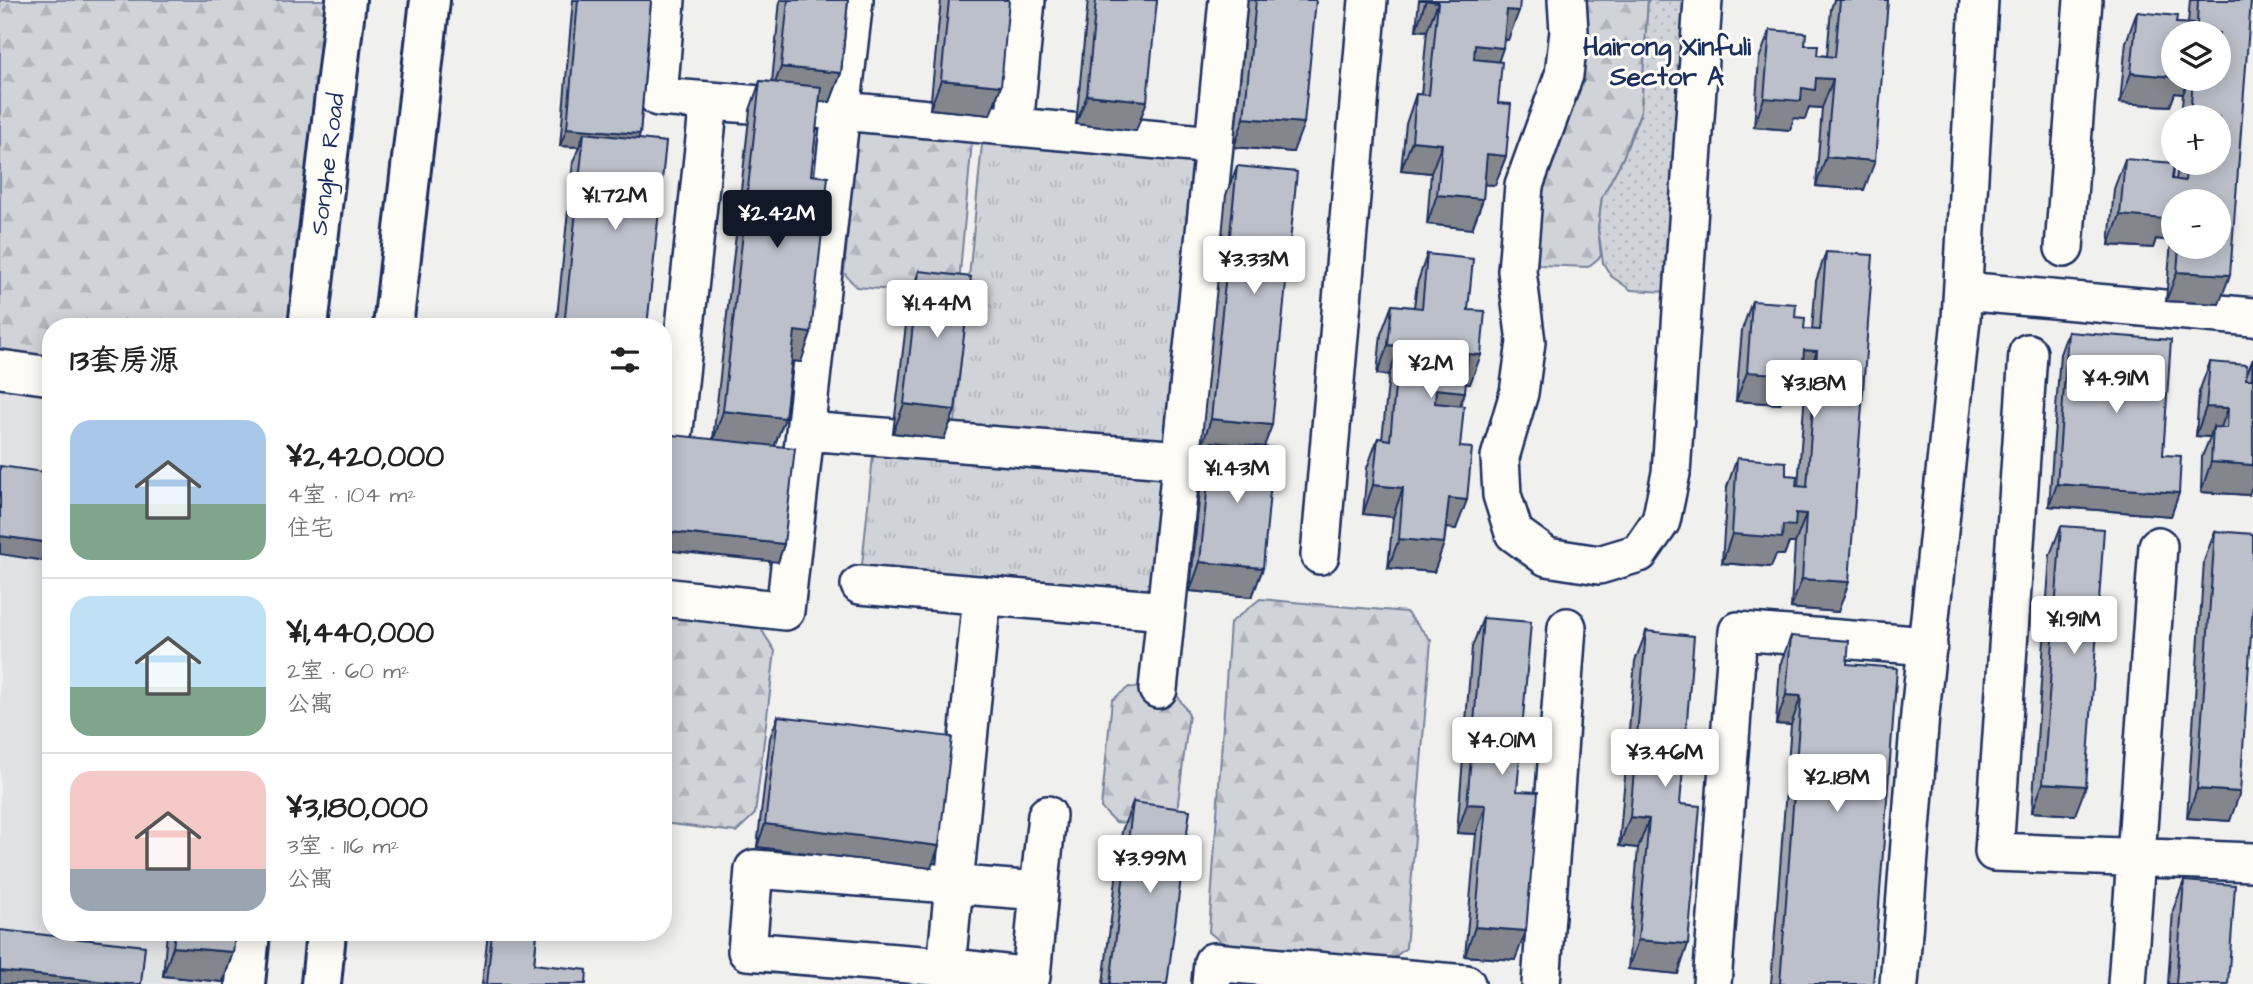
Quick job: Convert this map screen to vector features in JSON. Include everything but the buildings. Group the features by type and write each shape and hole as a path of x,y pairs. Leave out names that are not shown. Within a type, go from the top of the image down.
{"main road":[{"name":"Songhe Road","path":"309,318 346,0"},
{"path":"394,318 430,0"},
{"path":"245,984 249,941"},
{"path":"321,984 326,941"}],"street":[{"path":"666,0 658,97 1214,145"},
{"path":"672,598 785,611 854,0"},
{"path":"1014,127 1026,0"},
{"path":"1158,689 1228,0"},
{"path":"1321,555 1368,0"},
{"path":"1567,0 1569,31 1564,75 1524,185 1517,271 1526,342 1519,393 1500,457 1502,495 1514,533 1547,557 1599,565 1639,553 1661,521 1671,474 1703,0"},
{"path":"1899,984 1920,714 1963,291 1979,0"},
{"path":"2064,248 2083,0"},
{"path":"674,430 709,101"},
{"path":"1963,291 2253,317"},
{"path":"2028,353 1994,852 2253,863"},
{"path":"0,369 42,375"},
{"path":"805,431 1181,460"},
{"path":"2127,984 2158,546"},
{"path":"860,585 1166,611"},
{"path":"946,967 982,595"},
{"path":"1541,984 1567,627"},
{"path":"1712,984 1738,631 1928,646"},
{"path":"1039,891 754,869 747,951 946,967 1031,977 1047,815"},
{"path":"1210,984 1213,962 1400,981 1466,984"}],"shaded area":[{"path":"0,369 42,375 42,941 249,941 245,984 0,984"}],"green space":[{"path":"0,0 346,0 309,318 42,318 42,375 0,369"},
{"path":"1585,0 1648,0 1641,110 1623,158 1602,197 1598,228 1601,256 1588,267 1540,265 1532,257 1535,210"},
{"path":"1648,0 1703,0 1684,293 1631,290 1611,276 1603,263 1598,228 1602,197 1623,158 1641,111"},
{"path":"984,124 1214,145 1166,611 860,585 875,436 953,442"},
{"path":"857,129 972,141 959,283 946,294 856,287 844,273"},
{"path":"1260,599 1406,612 1431,640 1406,948 1385,965 1232,951 1209,932 1230,623"},
{"path":"672,616 759,626 775,651 755,814 736,832 672,824"},
{"path":"1129,687 1175,692 1189,714 1177,811 1165,826 1115,822 1101,808 1112,700"}],"district":[{"name":"Hairong Xinfuli Sector A","path":"1667,61"}]}
